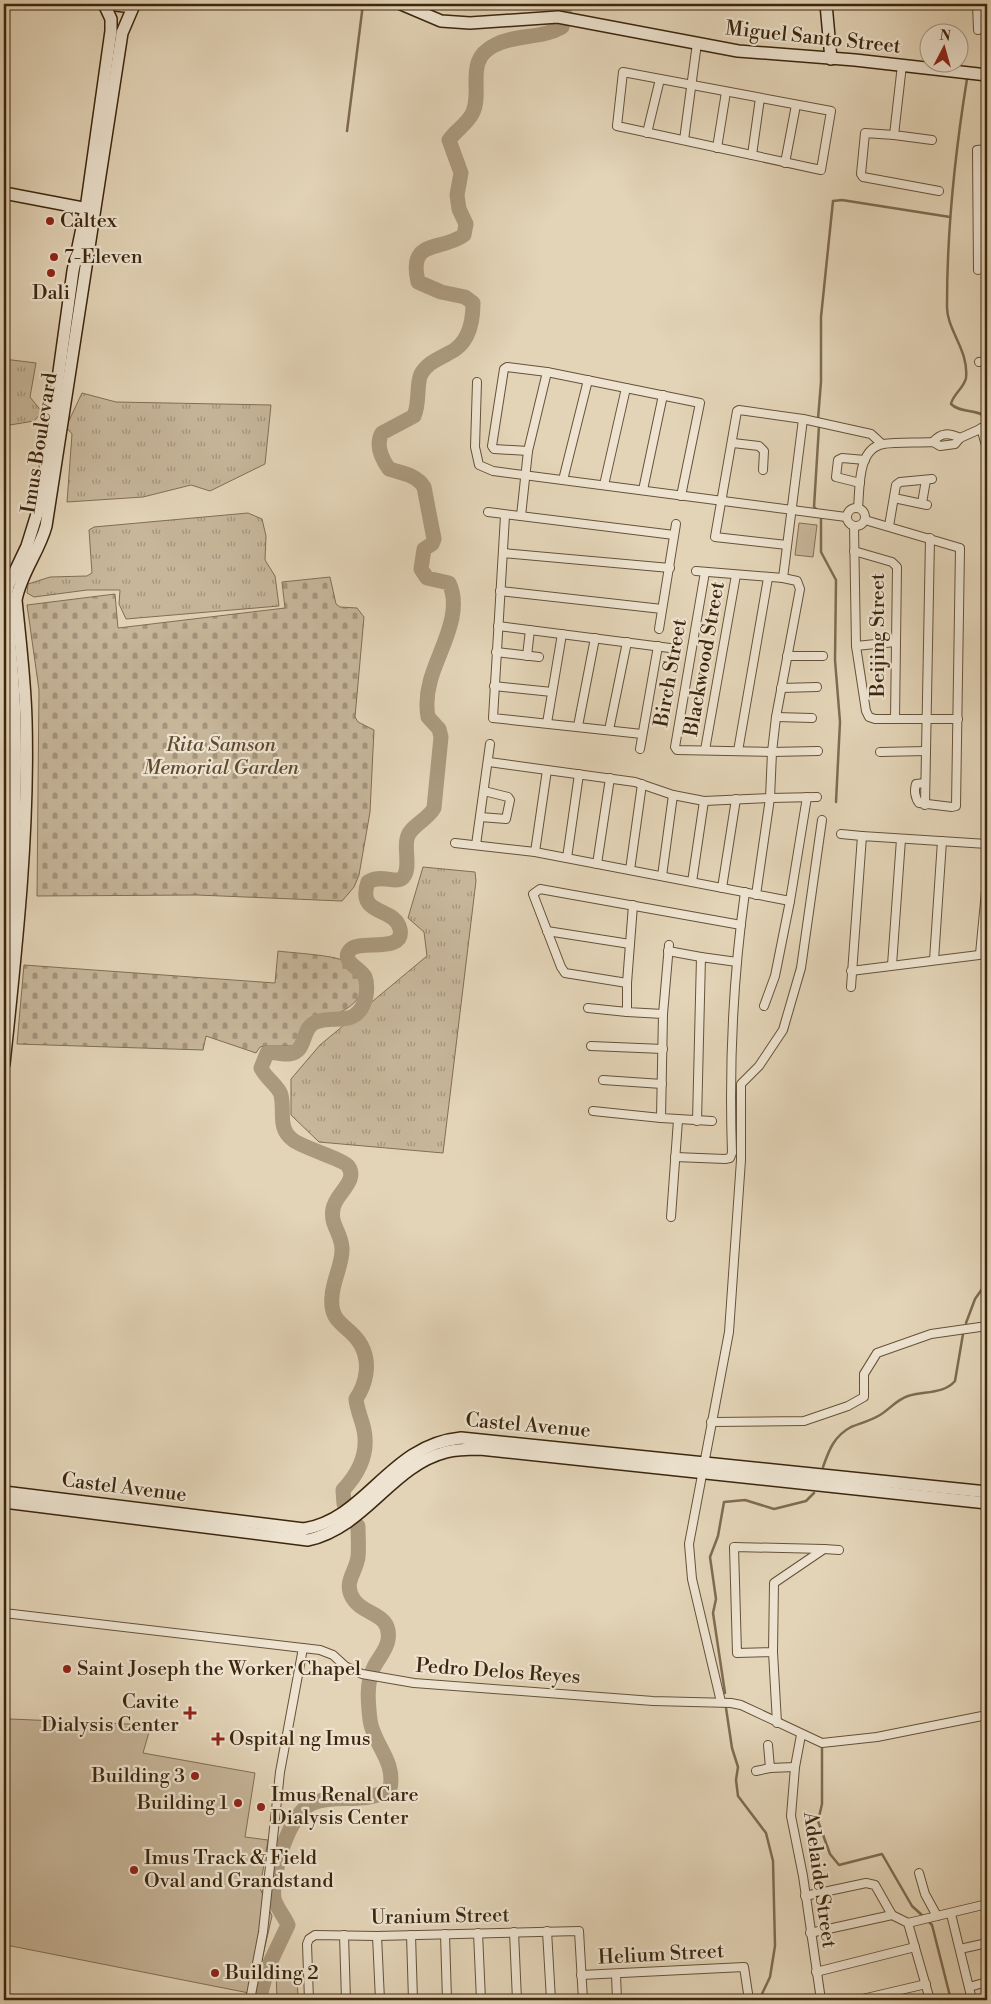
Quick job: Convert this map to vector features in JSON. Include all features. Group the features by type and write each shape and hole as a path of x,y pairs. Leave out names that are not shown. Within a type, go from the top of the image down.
{"street":[{"name":"Imus Boulevard","path":"91,210 111,31 111,19 104,4"},
{"path":"108,4 124,6 135,4"},
{"name":"Imus Boulevard","path":"4,1064 6,965 20,721 8,586 27,546 41,501 74,271 91,210 122,33 135,4"},
{"name":"Miguel Santo Street","path":"401,4 436,20 450,22 564,18 749,52 831,58 987,75"},
{"path":"826,4 831,58"},
{"path":"977,4 978,30"},
{"path":"684,140 696,43"},
{"path":"894,136 902,66"},
{"path":"623,72 660,79 831,111 820,170 617,126 623,72"},
{"path":"647,133 660,79"},
{"path":"717,148 726,92"},
{"path":"752,155 760,98"},
{"path":"785,163 796,105"},
{"path":"932,140 865,133 861,174 863,177 939,191"},
{"path":"978,270 983,243 978,191 977,150 987,148"},
{"path":"978,191 987,190"},
{"path":"4,193 91,210"},
{"path":"528,451 494,449 492,446 504,369 507,367 547,372 701,404 681,496"},
{"path":"520,516 528,451 547,372"},
{"path":"563,480 588,380"},
{"path":"477,382 475,447 479,465 493,471 846,517"},
{"path":"604,485 626,388"},
{"path":"643,490 663,395"},
{"path":"787,545 716,538 739,410 804,419 871,434 882,444"},
{"path":"783,578 804,419"},
{"path":"858,508 860,483 866,456 882,444 933,442 937,437 944,434 951,434 960,438 984,427 987,449"},
{"path":"733,443 759,446 764,451 763,470"},
{"path":"860,483 840,480 836,477 838,460 842,458 865,460"},
{"path":"889,526 896,485 900,482 929,480 924,504 894,498"},
{"path":"858,508 848,511 846,517 848,523 854,526 860,525 865,520"},
{"path":"858,508 862,510 865,520"},
{"path":"488,512 506,516 520,516 674,535"},
{"path":"506,516 492,716 494,719 578,726 642,734"},
{"path":"865,520 889,526 930,538 956,546 960,552 958,801 952,807 925,806 930,538"},
{"path":"659,629 676,524"},
{"path":"854,526 856,646 866,711 869,717 875,719 958,719"},
{"name":"Beijing Street","path":"854,551 896,564 895,719"},
{"path":"503,553 670,568"},
{"path":"696,571 783,578 797,581 800,588 776,717 770,798 756,895"},
{"name":"Birch Street","path":"705,572 674,747 677,750 706,750"},
{"name":"Blackwood Street","path":"706,750 736,575"},
{"path":"738,751 768,578"},
{"path":"500,591 662,609"},
{"path":"498,626 670,648"},
{"path":"527,656 530,630"},
{"path":"547,723 562,634"},
{"path":"578,726 595,638"},
{"path":"610,730 627,642"},
{"path":"856,646 895,642"},
{"path":"640,749 658,646"},
{"path":"496,652 539,657"},
{"path":"787,656 823,656"},
{"path":"494,686 552,692"},
{"path":"781,688 817,688"},
{"path":"776,717 812,718"},
{"path":"476,845 490,744"},
{"path":"706,750 818,751"},
{"path":"880,752 926,751"},
{"path":"489,762 610,778 642,784 673,795 704,801 817,797"},
{"path":"535,852 547,770"},
{"path":"567,858 579,774"},
{"path":"597,864 610,778"},
{"path":"630,870 642,784"},
{"path":"480,817 506,819 510,800 508,797 484,791"},
{"path":"662,876 673,795"},
{"path":"764,1006 775,976 790,901 807,797"},
{"path":"722,888 736,799"},
{"path":"692,882 704,801"},
{"path":"720,1702 692,1579 689,1544 729,1332 741,1160 741,1084 759,1066 783,1030 801,968 822,820"},
{"path":"841,834 987,844"},
{"path":"851,987 862,836"},
{"path":"892,965 901,838"},
{"path":"934,960 942,841"},
{"path":"455,843 535,852 790,901"},
{"path":"851,971 984,954 987,881"},
{"path":"627,983 565,973 533,894 535,891 540,889 741,925"},
{"path":"676,1156 725,1159 730,1158 732,1153 731,1097 737,962 746,892"},
{"path":"627,1012 627,983 633,905"},
{"path":"547,931 630,944"},
{"path":"661,1118 664,1014 669,948 701,957 737,962"},
{"path":"697,1121 701,957"},
{"path":"588,1008 664,1014"},
{"path":"591,1046 663,1049"},
{"path":"603,1080 662,1084"},
{"path":"594,1111 712,1122"},
{"path":"671,1217 678,1120"},
{"path":"711,1422 804,1421 839,1409 864,1397 864,1374 877,1353 931,1334 987,1326"},
{"name":"Castel Avenue","path":"4,1492 304,1529 350,1508 402,1461 427,1447 450,1439 487,1439 987,1503"},
{"name":"Castel Avenue","path":"4,1502 302,1540 318,1537 351,1521 403,1474 433,1457 454,1450 480,1449 987,1492"},
{"path":"773,1652 737,1653 734,1547 839,1550"},
{"path":"777,1723 773,1652 774,1583 824,1549"},
{"name":"Pedro Delos Reyes","path":"4,1613 303,1648 334,1654 345,1666 362,1674 432,1684 653,1700 720,1702 742,1705 821,1743 848,1741 987,1715"},
{"path":"250,2000 263,1932 282,1766 303,1648"},
{"name":"Adelaide Street","path":"801,1735 795,1767 791,1816 821,2000"},
{"path":"768,1745 770,1768"},
{"path":"756,1771 770,1768 795,1767"},
{"path":"919,1872 925,1894 937,1916"},
{"path":"805,1896 866,1882 877,1887 892,1915 908,1923 987,1904"},
{"path":"951,1914 972,2000"},
{"path":"810,1932 892,1915"},
{"path":"908,1923 930,2000"},
{"path":"547,1931 551,2000"},
{"name":"Uranium Street","path":"309,2000 307,1944 309,1939 315,1935 378,1936 578,1931 581,1975"},
{"path":"514,1932 517,2000"},
{"path":"478,1933 481,2000"},
{"path":"445,1934 447,2000"},
{"path":"344,1935 346,2000"},
{"path":"411,1935 413,2000"},
{"path":"378,1936 380,2000"},
{"path":"960,1950 987,1942"},
{"path":"816,1972 916,1947"},
{"name":"Helium Street","path":"581,1975 744,1966 749,2000"},
{"path":"616,1974 617,2000"},
{"path":"581,1975 583,2000"},
{"path":"969,1987 987,1982"},
{"path":"858,2000 926,1984"}],"green space":[{"path":"4,359 36,363 30,397 42,412 34,421 4,426"},
{"path":"82,393 116,402 271,405 265,464 210,491 191,485 143,497 67,502 72,434 66,427"},
{"path":"248,513 262,519 266,536 265,560 275,576 279,606 126,619 119,604 120,590 87,590 34,597 27,593 28,584 50,577 87,576 92,573 89,530 94,527"},
{"path":"799,523 817,525 813,557 795,555"},
{"name":"Rita Samson Memorial Garden","path":"330,577 336,604 340,607 357,608 364,617 355,717 358,722 374,730 370,812 359,875 354,887 342,901 197,895 37,896 39,690 27,605 115,594 118,628 285,608 282,582"},
{"path":"423,867 475,872 476,881 443,1153 319,1142 291,1115 291,1079 320,1045 427,956 424,932 408,918"},
{"path":"278,951 339,959 353,968 362,982 362,990 359,997 346,1009 334,1015 313,1017 303,1029 299,1046 265,1046 260,1047 256,1053 206,1036 203,1050 17,1044 24,965 275,983"},
{"name":"Imus Track & Field Oval and Grandstand","path":"10,1719 151,1725 143,1753 255,1773 245,1837 268,1840 260,1888 272,1916 254,1994 6,1945 4,1755"},
{"path":"276,1971 297,1971 298,2000 277,2000"}],"waterway":[{"path":"347,131 363,4"},
{"path":"344,1504 343,1490 358,1470 365,1447 364,1430 356,1399 365,1380 366,1359 361,1345 337,1319 332,1306 333,1290 342,1254 340,1237 332,1215 335,1203 349,1182 351,1172 345,1163 298,1143 288,1135 283,1125 280,1092 261,1068 267,1053 289,1054 299,1049 307,1031 314,1023 321,1020 344,1019 357,1014 362,1007 367,989 365,977 349,961 348,954 350,950 355,947 389,944 400,937 400,929 397,922 372,906 367,901 366,893 368,882 378,879 398,880 404,876 407,866 406,844 408,834 434,808 441,737 439,729 428,717 428,695 433,671 448,633 453,607 453,595 449,583 427,578 421,569 424,549 432,544 434,539 424,487 413,477 389,469 382,456 379,442 382,433 414,416 421,374 430,364 456,349 465,338 471,325 473,303 465,297 441,292 418,282 416,268 418,258 422,252 464,235 466,224 459,209 457,195 461,173 449,140 472,114 475,105 476,77 480,59 485,51 495,45 511,39 554,31 562,27 565,4"},
{"path":"967,79 952,191 947,305 950,323 964,358 966,378 951,404 959,409 979,413 987,418"},
{"path":"818,419 821,382 821,317 833,201 842,200 950,217"},
{"path":"817,510 814,507 819,426"},
{"path":"821,519 821,552 836,580 835,660 840,722 836,802"},
{"path":"966,1323 975,1299 987,1282"},
{"path":"823,1467 836,1439 851,1427 880,1415 904,1398 914,1394 940,1390 955,1381 963,1334"},
{"path":"725,1693 713,1613 716,1599 710,1557 718,1536 724,1502 745,1500 774,1509 806,1501 814,1493"},
{"path":"259,2000 268,1967 288,1925 275,1901 274,1888 275,1875 283,1845 296,1818 313,1803 332,1799 372,1797 390,1788 390,1769 372,1729 368,1700 371,1673 386,1647 388,1631 382,1620 354,1600 349,1588 358,1557 358,1526"},
{"path":"726,1708 732,1748 738,1767 736,1780 738,1796 766,1833 773,1861 775,1946 770,1977 761,1996 762,2000"},
{"path":"822,1745 822,1804 818,1821 830,1854 839,1865 882,1854 912,1906 924,1917"},
{"path":"928,1921 932,1925 951,2000"}],"place":[{"name":"Caltex","path":"50,221"},
{"name":"7-Eleven","path":"54,257"},
{"name":"Dali","path":"51,273"},
{"name":"Saint Joseph the Worker Chapel","path":"67,1669"},
{"name":"Cavite Dialysis Center","path":"190,1713"},
{"name":"Ospital ng Imus","path":"218,1739"},
{"name":"Building 3","path":"195,1776"},
{"name":"Building 1","path":"238,1803"},
{"name":"Imus Renal Care Dialysis Center","path":"261,1807"},
{"name":"Imus Track & Field Oval and Grandstand","path":"134,1870"},
{"name":"Building 2","path":"215,1973"}]}
